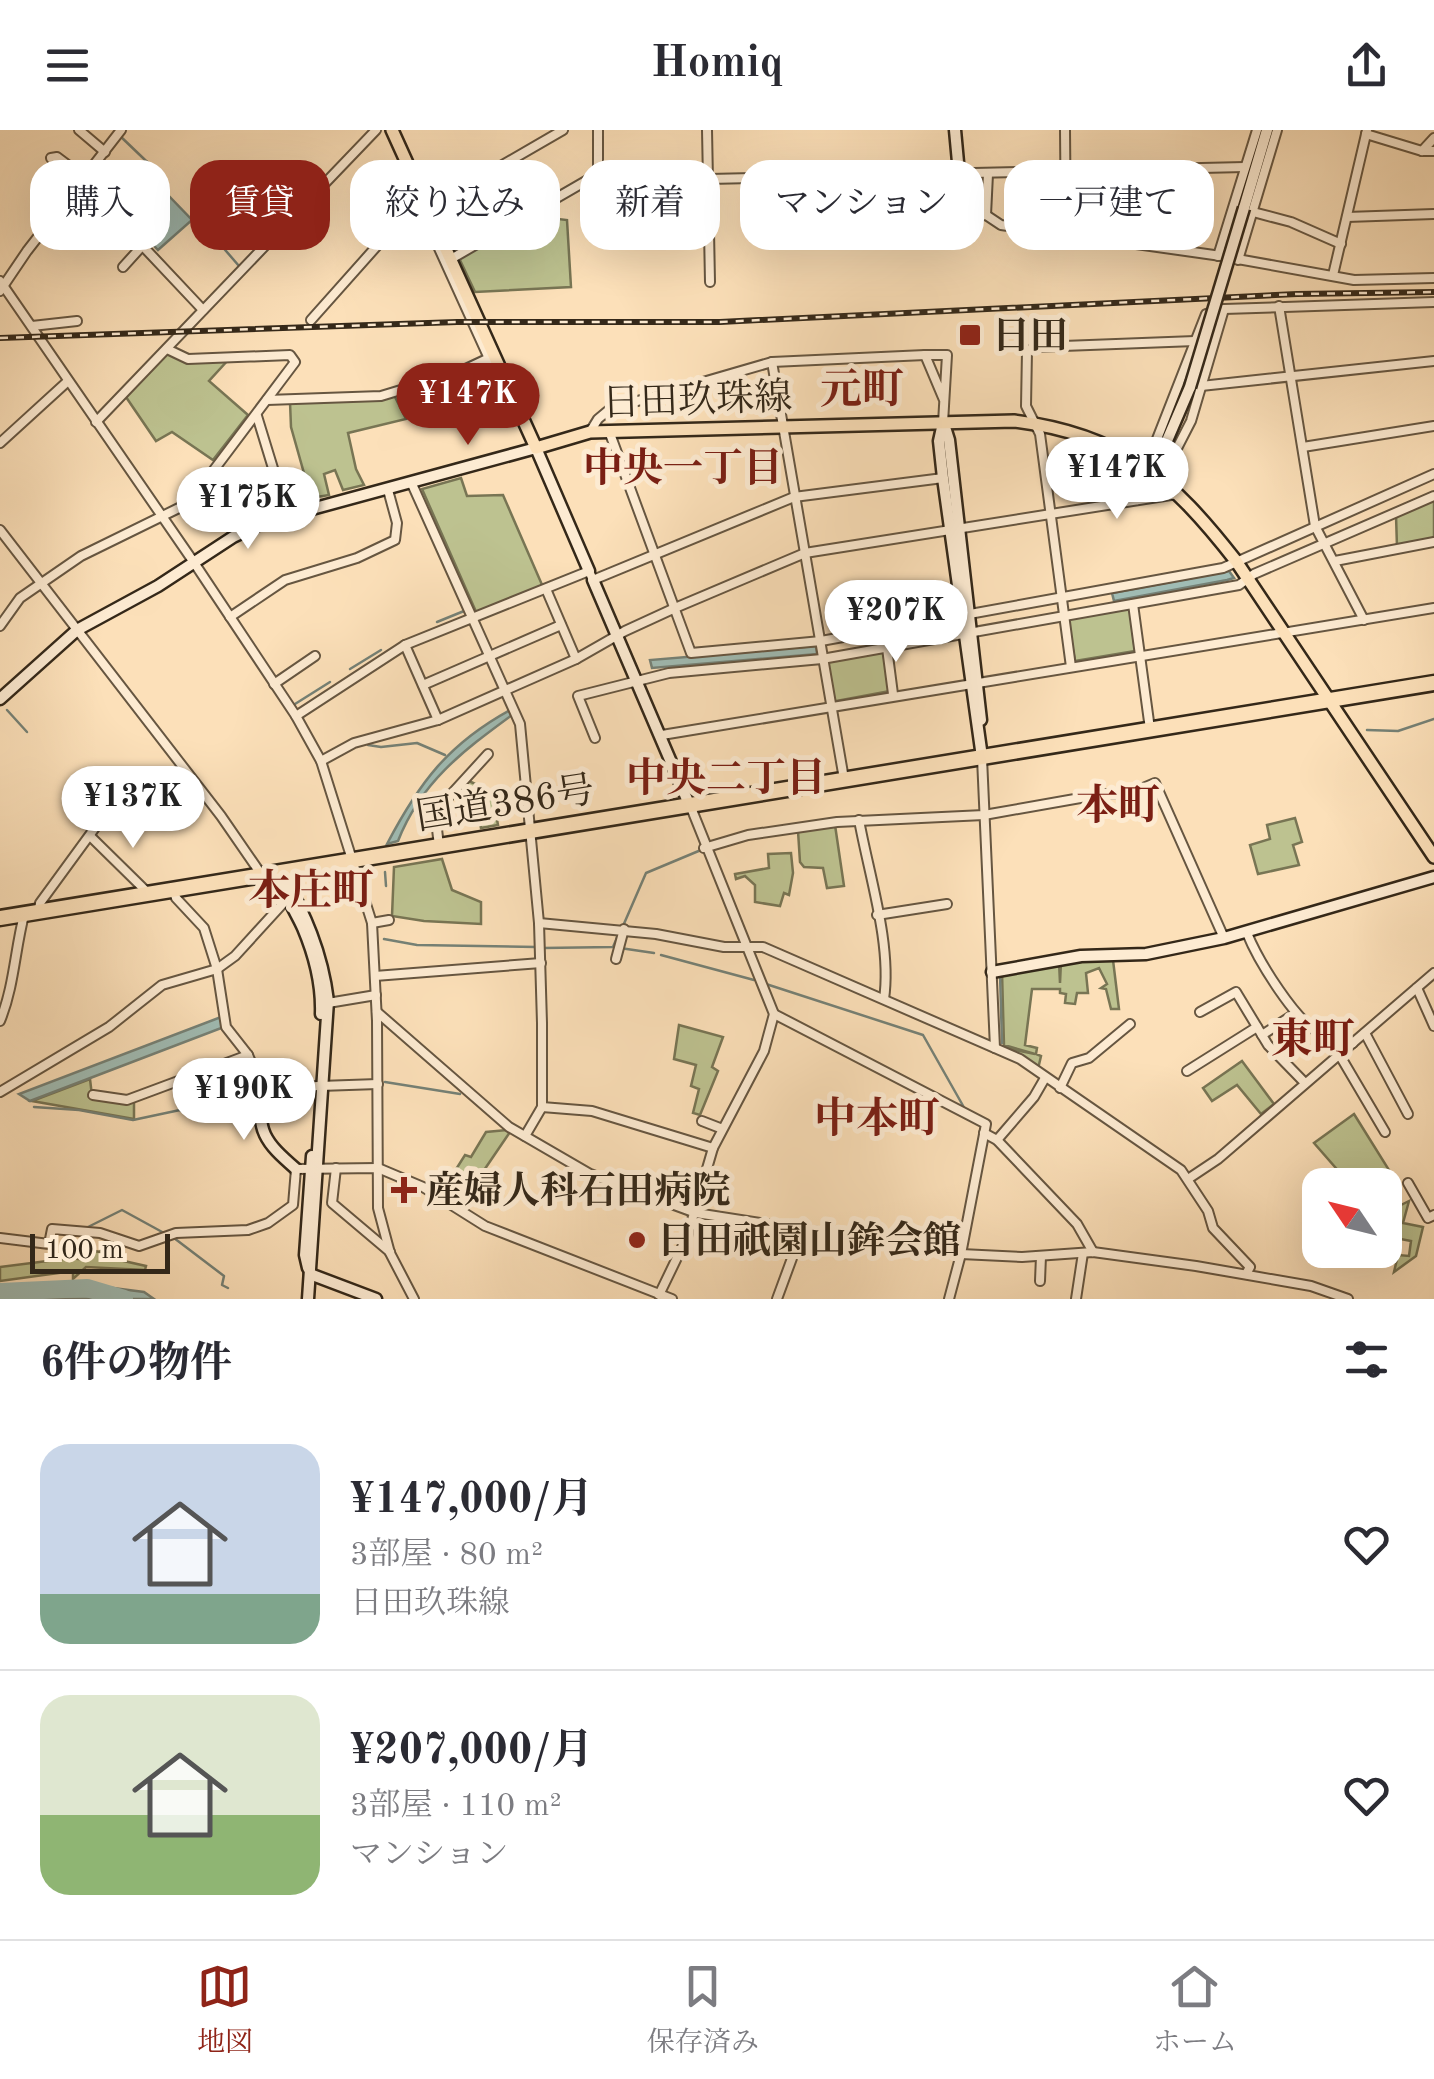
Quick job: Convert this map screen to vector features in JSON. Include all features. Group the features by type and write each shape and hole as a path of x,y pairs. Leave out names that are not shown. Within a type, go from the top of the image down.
{"highway":[{"name":"国道386号","path":"0,918 1434,684"}],"main road":[{"path":"392,130 404,160"},
{"path":"447,250 536,448"},
{"name":"日田玖珠線","path":"536,448 590,432 784,426 1033,424 1081,435 1154,471 1236,561 1434,858"}],"street":[{"path":"79,130 105,152"},
{"path":"99,160 121,130"},
{"path":"96,422 376,130"},
{"path":"511,160 563,130"},
{"path":"598,130 598,160"},
{"path":"707,130 708,160"},
{"path":"955,130 958,160"},
{"path":"1064,130 1065,160"},
{"path":"1218,256 1256,130"},
{"path":"1238,260 1266,130"},
{"path":"1195,387 1248,210 1278,130"},
{"path":"1333,276 1367,132 1422,151 1434,151"},
{"path":"1422,151 1434,138"},
{"path":"52,158 60,160"},
{"path":"1214,168 1245,167"},
{"path":"984,174 1004,174"},
{"path":"988,174 986,216 1004,225"},
{"path":"451,258 580,184"},
{"path":"1248,210 1291,222 1341,244"},
{"path":"1347,217 1434,214"},
{"path":"30,248 2,285 296,716 321,761 353,859 380,922 373,934 378,1208 390,1253 414,1299"},
{"path":"123,267 138,250"},
{"path":"146,250 202,310"},
{"path":"312,320 374,250"},
{"path":"442,250 512,409 520,414"},
{"path":"710,250 710,282"},
{"path":"1175,250 1354,280 1434,278"},
{"path":"1154,471 1157,439 1206,314 1224,309 1279,306 1434,302"},
{"path":"1279,306 1316,526 1364,620"},
{"path":"1137,500 1195,387 1224,309"},
{"path":"32,326 77,320"},
{"path":"1072,666 1040,434 1026,406 1026,352 1037,348 1195,341"},
{"path":"0,626 20,598 81,556 189,502 294,362 290,355 188,358 167,349"},
{"path":"590,432 610,409 772,362 948,355 940,441 955,530"},
{"path":"926,356 944,400"},
{"path":"267,400 380,396 488,358"},
{"path":"1195,387 1434,361"},
{"path":"772,362 844,779"},
{"path":"0,442 68,381"},
{"path":"257,416 287,514"},
{"path":"943,423 949,440 955,530 982,758 996,1048"},
{"path":"1303,447 1434,426"},
{"path":"609,432 691,652 820,641 1223,568 1434,474"},
{"path":"0,699 76,630 195,564 233,537 287,514 412,484 536,448 662,735 704,848 774,1014 764,1051 720,1128 696,1213 658,1297"},
{"path":"296,716 405,645 546,589 652,555 794,497 944,478"},
{"path":"412,484 518,719 540,923 542,1107 525,1136"},
{"path":"230,618 285,580 356,558 394,540 397,523 388,490"},
{"path":"321,761 354,744 438,720 675,608 805,553 1177,494"},
{"path":"595,738 578,696 669,673 822,659 1240,585 1324,543 1434,496"},
{"path":"0,530 179,760 261,874"},
{"path":"1335,561 1434,542"},
{"path":"546,589 576,658"},
{"path":"1133,604 1150,731"},
{"path":"662,735 1434,608"},
{"path":"423,684 561,625"},
{"path":"405,645 438,720"},
{"path":"887,648 894,694"},
{"path":"274,684 316,656"},
{"path":"439,846 435,812 488,754"},
{"path":"704,848 748,835 859,820 984,815 1103,794 1128,794 1155,784 1224,938"},
{"path":"0,1021 10,998 17,938 31,913 105,814"},
{"path":"859,820 882,930 888,975 884,999"},
{"path":"90,836 147,892"},
{"path":"281,870 287,899 302,926 318,983 320,1087"},
{"path":"281,870 310,923 324,964 328,1003 305,1254 310,1274 308,1298"},
{"path":"992,972 1082,956 1146,954 1224,938 1434,877"},
{"path":"172,888 176,898 204,928 226,1027 248,1054 262,1088 262,1132 270,1146 296,1169 378,1168 423,1186 485,1226 658,1297 672,1299"},
{"path":"0,1092 109,1028 162,985 216,969 235,956 287,899"},
{"path":"877,915 947,904"},
{"path":"540,923 624,930 724,948 763,947 1020,1059 1181,1170 1213,1228 1250,1266 1246,1274"},
{"path":"618,952 624,930"},
{"path":"1247,933 1255,954 1296,1014 1323,1034 1345,1036 1353,1042"},
{"path":"375,976 540,964"},
{"path":"1188,1179 1218,1158 1434,973"},
{"path":"1417,988 1434,1026"},
{"path":"1200,1012 1236,992 1260,1031 1305,1084"},
{"path":"328,1003 376,995"},
{"path":"377,1012 509,1127 590,1174 696,1213 962,1254 1088,1253 1246,1274 1311,1286 1348,1299"},
{"path":"774,1014 986,1124 962,1254 949,1299"},
{"path":"1187,1071 1296,1014"},
{"path":"1060,1088 1072,1063 1089,1058 1130,1024"},
{"path":"1365,1033 1408,1114"},
{"path":"93,1095 127,1100 248,1054"},
{"path":"1339,1054 1385,1132"},
{"path":"997,1140 1045,1078"},
{"path":"262,1088 378,1084"},
{"path":"542,1107 592,1111 712,1148"},
{"path":"702,1121 720,1128"},
{"path":"984,1133 997,1140 1077,1224 1088,1253 1076,1299"},
{"path":"336,1168 332,1203 390,1253"},
{"path":"0,1238 49,1244 52,1229 100,1233 138,1246 176,1233 248,1230 268,1223 293,1205 296,1169"},
{"path":"1408,1183 1428,1218 1434,1215"},
{"path":"778,1299 802,1230"},
{"path":"1040,1281 1042,1256"},
{"path":"310,1274 376,1299"}],"green space":[{"path":"560,219 567,220 571,287 475,292 459,258 473,250 560,250"},
{"path":"166,353 187,362 229,359 209,381 248,415 213,460 172,432 156,441 126,397"},
{"path":"394,395 406,419 348,433 364,485 343,490 335,470 324,474 329,495 311,498 291,427 290,402"},
{"path":"461,478 467,496 503,495 543,587 477,614 422,489"},
{"path":"1434,498 1434,539 1397,547 1396,515"},
{"path":"1126,608 1130,611 1135,651 1075,661 1070,619"},
{"path":"883,652 890,691 831,702 827,662"},
{"path":"469,781 492,792 498,825 481,828 475,813 456,794"},
{"path":"1295,818 1302,842 1293,845 1299,865 1258,874 1250,845 1270,839 1267,825"},
{"path":"835,825 844,886 827,888 823,868 804,867 800,862 798,831"},
{"path":"791,853 789,895 784,893 780,906 755,902 755,885 745,876 736,879 735,874 769,868 768,854"},
{"path":"442,859 452,890 481,902 481,924 392,916 394,867"},
{"path":"1113,960 1119,1009 1111,1009 1106,989 1101,988 1107,984 1099,968 1086,973 1088,993 1077,993 1075,1004 1065,1003 1066,994 1060,993 1060,989 1032,989 1025,1045 1037,1048 1036,1054 1041,1056 1038,1069 1004,1048 1035,1054 1004,1045 1002,972 1059,962 1060,983 1061,962"},
{"path":"679,1025 723,1037 712,1067 718,1071 700,1115 693,1113 699,1089 691,1086 696,1065 674,1059"},
{"path":"1242,1061 1274,1104 1261,1114 1237,1085 1212,1101 1203,1088"},
{"path":"90,1079 92,1096 134,1103 134,1119 32,1101"},
{"path":"1354,1114 1388,1168 1336,1168 1314,1143"},
{"path":"486,1132 510,1132 461,1204 441,1193 465,1155 471,1157"},
{"path":"1409,1201 1403,1223 1423,1227 1416,1256 1402,1266 1402,1255 1409,1256 1411,1241 1402,1239 1402,1204"},
{"path":"108,1241 120,1244 115,1259 146,1266 145,1270 86,1267 73,1279 73,1271 0,1281 0,1267 71,1258 85,1260 90,1250 100,1252"}],"water":[{"path":"170,197 190,218 170,239"},
{"path":"1229,571 1234,578 1114,601 1112,593"},
{"path":"816,646 817,654 652,668 650,660"},
{"path":"510,710 512,715 445,769 419,801 398,841 387,844 437,767 469,737"},
{"path":"221,1017 224,1027 30,1101 19,1094"},
{"path":"113,1288 144,1292 154,1299 0,1299 17,1295"}],"waterway":[{"path":"119,135 145,160"},
{"path":"225,250 239,266"},
{"path":"437,622 464,611"},
{"path":"350,669 381,650"},
{"path":"295,704 330,682"},
{"path":"7,710 27,732"},
{"path":"1367,730 1398,731 1434,719"},
{"path":"368,745 417,743 445,755"},
{"path":"623,926 646,873 701,850"},
{"path":"385,872 386,886"},
{"path":"543,948 613,947 619,933"},
{"path":"384,939 417,945 536,947"},
{"path":"620,948 654,953"},
{"path":"661,955 754,980"},
{"path":"1000,974 1002,1043"},
{"path":"766,984 923,1035 966,1111"},
{"path":"385,1082 460,1094"},
{"path":"34,1107 133,1120 180,1110 186,1113 238,1093 257,1091"},
{"path":"88,1227 122,1210 164,1233"},
{"path":"174,1238 224,1276 222,1285 228,1288"},
{"path":"0,1292 87,1288 124,1299"}],"railway":[{"path":"0,338 457,322 720,322 1297,294 1434,292"}],"place":[{"name":"日田","path":"970,335"},
{"name":"産婦人科石田病院","path":"404,1190"},
{"name":"日田祇園山鉾会館","path":"637,1240"}],"district":[{"name":"元町","path":"862,388"},
{"name":"中央一丁目","path":"683,467"},
{"name":"中央二丁目","path":"726,777"},
{"name":"本町","path":"1118,804"},
{"name":"本庄町","path":"311,889"},
{"name":"東町","path":"1313,1038"},
{"name":"中本町","path":"877,1117"}]}
